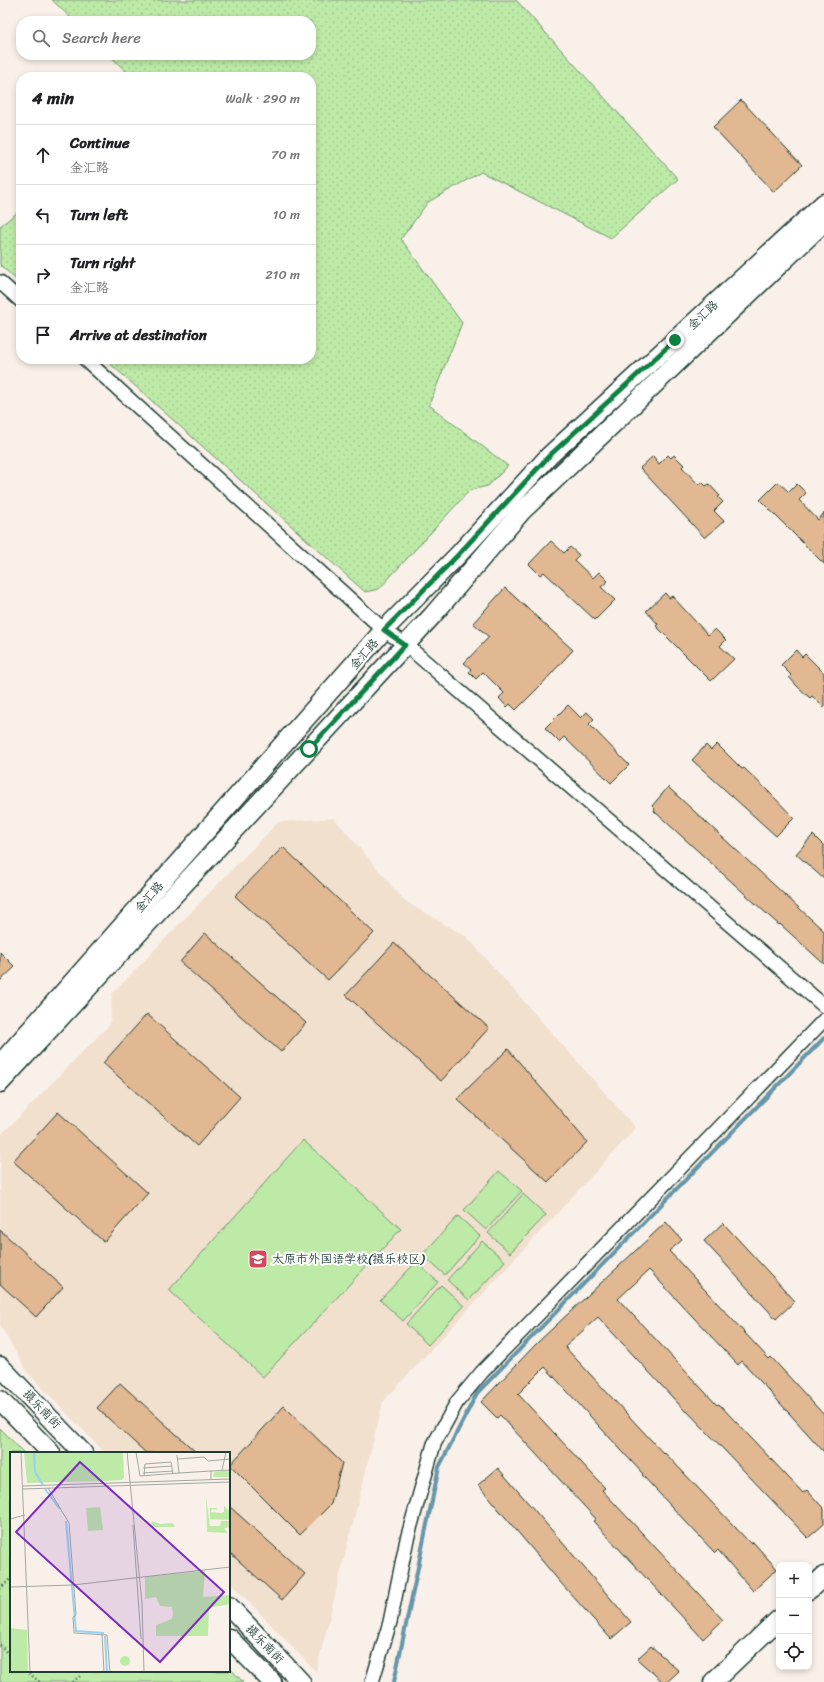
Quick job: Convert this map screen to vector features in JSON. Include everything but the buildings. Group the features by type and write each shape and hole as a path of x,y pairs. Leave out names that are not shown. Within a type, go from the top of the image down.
{"street":[{"name":"金汇路","path":"0,1064 384,630 457,556 549,456 824,203"},
{"name":"金汇路","path":"0,1083 405,645 522,511 824,222"},
{"path":"0,282 16,296"},
{"path":"91,364 384,630 405,645 824,1006"},
{"path":"372,1682 390,1622 406,1539 434,1444 457,1402 482,1372 824,1020"},
{"name":"摄乐南街","path":"0,1366 82,1452"},
{"name":"摄乐南街","path":"0,1400 50,1452"},
{"path":"812,1587 824,1576"},
{"name":"摄乐南街","path":"230,1607 301,1682"},
{"path":"713,1682 776,1622"},
{"name":"摄乐南街","path":"230,1639 272,1682"}],"path":[{"path":"0,1589 10,1579"},
{"path":"0,1645 10,1656"},
{"path":"27,1672 40,1682"},
{"path":"73,1682 81,1675"}],"shaded area":[{"name":"太原市外国语学校(摄乐校区)","path":"334,818 405,901 467,937 636,1128 383,1402 316,1672 230,1582 230,1452 104,1452 27,1372 0,1325 0,1136 110,1024 112,994 278,822"}],"green space":[{"path":"52,0 516,0 678,179 611,238 481,172 428,202 401,239 462,323 429,405 508,466 488,486 470,490 379,589 365,592 111,364 316,364 316,72 127,72 114,60 316,60 316,16 69,16"},
{"path":"16,214 16,279 0,265 0,226"},
{"path":"303,1140 401,1229 263,1377 169,1290"},
{"path":"499,1171 522,1191 486,1230 464,1210"},
{"path":"523,1194 546,1215 510,1253 488,1233"},
{"path":"458,1216 480,1236 445,1275 422,1255"},
{"path":"482,1241 505,1261 469,1300 447,1280"},
{"path":"416,1262 438,1282 403,1321 380,1300"},
{"path":"441,1285 464,1306 428,1345 406,1324"},
{"path":"0,1428 23,1452 10,1452 10,1672 230,1672 230,1668 243,1682 0,1682"}],"waterway":[{"path":"394,1682 439,1467 477,1393 824,1038"}],"place":[{"name":"太原市外国语学校(摄乐校区)","path":"258,1259"}],"route":[{"path":"309,749 405,645 384,630 457,556 549,456 675,340"}]}
